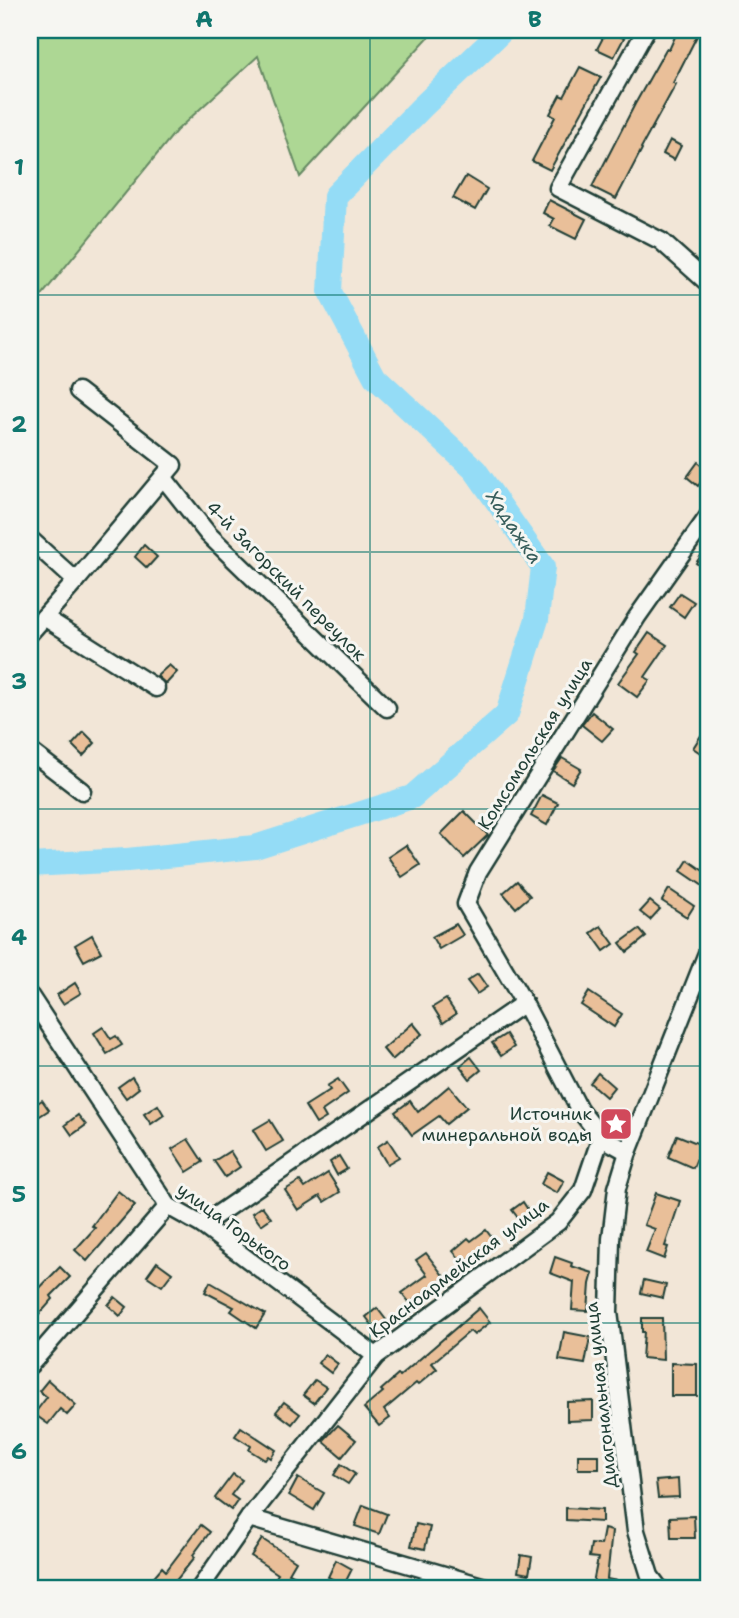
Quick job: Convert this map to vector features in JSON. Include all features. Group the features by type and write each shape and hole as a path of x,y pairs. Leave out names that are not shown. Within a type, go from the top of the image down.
{"street":[{"path":"646,30 558,188 661,241 709,284"},
{"name":"4-й Загорский переулок","path":"78,391 168,471 208,534 387,708"},
{"path":"30,633 168,471"},
{"name":"Комсомольская улица","path":"601,1137 574,1101 524,1003 466,904 478,872 629,628 709,515"},
{"path":"30,538 76,582"},
{"path":"44,617 156,688"},
{"path":"30,751 82,790"},
{"path":"601,1137 628,1152 709,948"},
{"name":"улица Горького","path":"30,996 168,1206 202,1225 376,1356"},
{"path":"202,1225 524,1003"},
{"name":"Красноармейская улица","path":"200,1588 249,1518 376,1356 558,1222 583,1190 601,1137"},
{"name":"Диагональная улица","path":"628,1152 617,1188 611,1239 609,1312 636,1531 650,1576 659,1588"},
{"path":"30,1365 168,1206"},
{"path":"249,1518 483,1588"}],"green space":[{"path":"30,30 435,30 300,177 258,56 176,131 30,310"}],"building":[{"path":"607,30 624,38 614,57 597,49"},
{"path":"678,30 700,30 673,83 676,84 616,199 592,187 635,104 666,49 669,50"},
{"path":"580,67 601,77 550,170 532,161 555,117 550,114 560,95 564,97"},
{"path":"670,140 681,146 674,160 663,154"},
{"path":"466,176 487,189 475,210 453,198"},
{"path":"549,200 586,219 576,239 550,226 554,219 543,213"},
{"path":"698,462 709,471 698,486 687,477"},
{"path":"709,544 709,573 696,563"},
{"path":"144,545 157,557 147,568 135,557"},
{"path":"680,593 694,602 684,617 670,607"},
{"path":"649,633 667,645 645,677 650,680 637,697 618,683 639,654 636,652"},
{"path":"169,665 177,672 166,684 157,676"},
{"path":"592,712 613,729 602,741 582,725"},
{"path":"709,723 709,749 705,756 693,748"},
{"path":"84,732 95,743 83,756 72,745"},
{"path":"562,758 581,769 572,783 553,771"},
{"path":"542,795 558,803 547,825 531,816"},
{"path":"464,811 488,835 464,858 441,834"},
{"path":"406,845 420,865 402,877 388,857"},
{"path":"688,860 709,875 709,890 681,871"},
{"path":"517,881 530,896 516,908 503,893"},
{"path":"669,889 694,906 687,917 662,901"},
{"path":"650,901 660,909 650,920 640,912"},
{"path":"456,924 463,935 439,949 432,937"},
{"path":"601,926 614,944 604,951 591,933"},
{"path":"639,929 646,937 627,952 620,943"},
{"path":"92,935 101,952 84,961 75,945"},
{"path":"478,974 487,987 477,994 467,981"},
{"path":"75,983 81,993 63,1004 57,995"},
{"path":"589,992 622,1014 614,1027 581,1005"},
{"path":"446,999 456,1014 443,1023 433,1007"},
{"path":"413,1023 422,1034 392,1060 383,1049"},
{"path":"103,1027 111,1039 116,1036 122,1045 107,1054 94,1033"},
{"path":"506,1034 514,1047 501,1056 492,1043"},
{"path":"471,1057 481,1070 470,1079 460,1066"},
{"path":"598,1073 614,1087 606,1097 590,1083"},
{"path":"132,1077 139,1088 126,1098 118,1087"},
{"path":"338,1079 348,1093 322,1111 326,1118 316,1124 305,1106 330,1090 327,1086"},
{"path":"449,1086 467,1107 446,1124 439,1116 412,1135 395,1112 410,1101 418,1112"},
{"path":"42,1100 49,1110 35,1119 30,1108"},
{"path":"158,1105 164,1115 151,1124 144,1114"},
{"path":"78,1115 86,1125 72,1135 65,1125"},
{"path":"270,1120 283,1141 266,1151 253,1130"},
{"path":"677,1135 702,1145 693,1168 668,1157"},
{"path":"188,1139 203,1162 187,1172 172,1149"},
{"path":"388,1140 399,1157 387,1164 377,1147"},
{"path":"230,1151 240,1167 225,1177 214,1161"},
{"path":"339,1156 347,1169 337,1175 330,1162"},
{"path":"547,1172 564,1181 557,1193 541,1184"},
{"path":"328,1173 340,1192 324,1202 320,1196 298,1210 285,1190 300,1181 305,1188"},
{"path":"118,1191 135,1205 87,1261 75,1250 95,1228 92,1226"},
{"path":"656,1193 680,1201 665,1246 668,1247 664,1259 646,1252 655,1229 644,1225"},
{"path":"523,1202 532,1216 522,1223 512,1210"},
{"path":"262,1206 271,1218 261,1225 252,1213"},
{"path":"486,1230 495,1242 464,1264 453,1251 468,1238 471,1241"},
{"path":"426,1253 445,1278 410,1303 402,1293 427,1275 416,1260"},
{"path":"555,1257 593,1273 588,1311 572,1310 574,1282 550,1273"},
{"path":"157,1262 172,1273 162,1286 147,1276"},
{"path":"60,1267 70,1277 51,1296 53,1299 38,1316 30,1307 30,1298"},
{"path":"644,1280 666,1285 663,1298 641,1293"},
{"path":"210,1282 265,1314 256,1328 231,1311 234,1307 205,1292"},
{"path":"115,1297 127,1307 120,1316 108,1305"},
{"path":"377,1308 387,1321 376,1330 366,1317"},
{"path":"479,1308 490,1322 474,1335 470,1331 432,1363 437,1369 384,1410 390,1418 379,1426 364,1408 398,1375"},
{"path":"642,1318 662,1318 663,1360 642,1358"},
{"path":"564,1332 590,1337 585,1364 559,1360"},
{"path":"325,1354 338,1364 331,1373 318,1363"},
{"path":"671,1363 697,1364 697,1396 671,1396"},
{"path":"48,1380 76,1405 67,1415 60,1409 48,1424 34,1414 47,1397 39,1391"},
{"path":"315,1380 326,1387 314,1403 303,1395"},
{"path":"593,1401 593,1420 567,1421 567,1402"},
{"path":"284,1402 300,1414 292,1424 276,1412"},
{"path":"338,1425 356,1440 342,1457 323,1441"},
{"path":"241,1427 276,1450 271,1458 268,1456 265,1460 249,1450 251,1446 235,1436"},
{"path":"578,1455 599,1455 599,1469 578,1469"},
{"path":"341,1464 355,1474 348,1484 334,1475"},
{"path":"233,1474 242,1480 231,1495 238,1500 231,1510 215,1498"},
{"path":"298,1478 324,1493 314,1510 289,1495"},
{"path":"678,1479 679,1497 658,1498 656,1481"},
{"path":"363,1505 387,1514 379,1534 355,1526"},
{"path":"566,1508 602,1510 602,1522 566,1520"},
{"path":"694,1516 695,1538 671,1538 670,1517"},
{"path":"416,1524 430,1527 425,1549 411,1546"},
{"path":"201,1525 210,1532 193,1555 195,1557 170,1588 144,1588 162,1567 166,1571"},
{"path":"604,1529 612,1531 607,1579 628,1583 628,1588 592,1588 598,1558 589,1557 591,1544 601,1545"},
{"path":"262,1539 296,1561 289,1573 321,1588 292,1588 275,1579 278,1574 251,1556"},
{"path":"521,1555 532,1557 529,1574 518,1572"},
{"path":"336,1560 352,1569 344,1585 328,1577"}],"waterway":[{"name":"Хадажка","path":"30,865 127,860 255,847 412,797 507,714 537,619 543,567 475,470 375,377 330,292 335,196 422,107 503,30"}],"place":[{"name":"Источник минеральной воды","path":"616,1124"}]}
